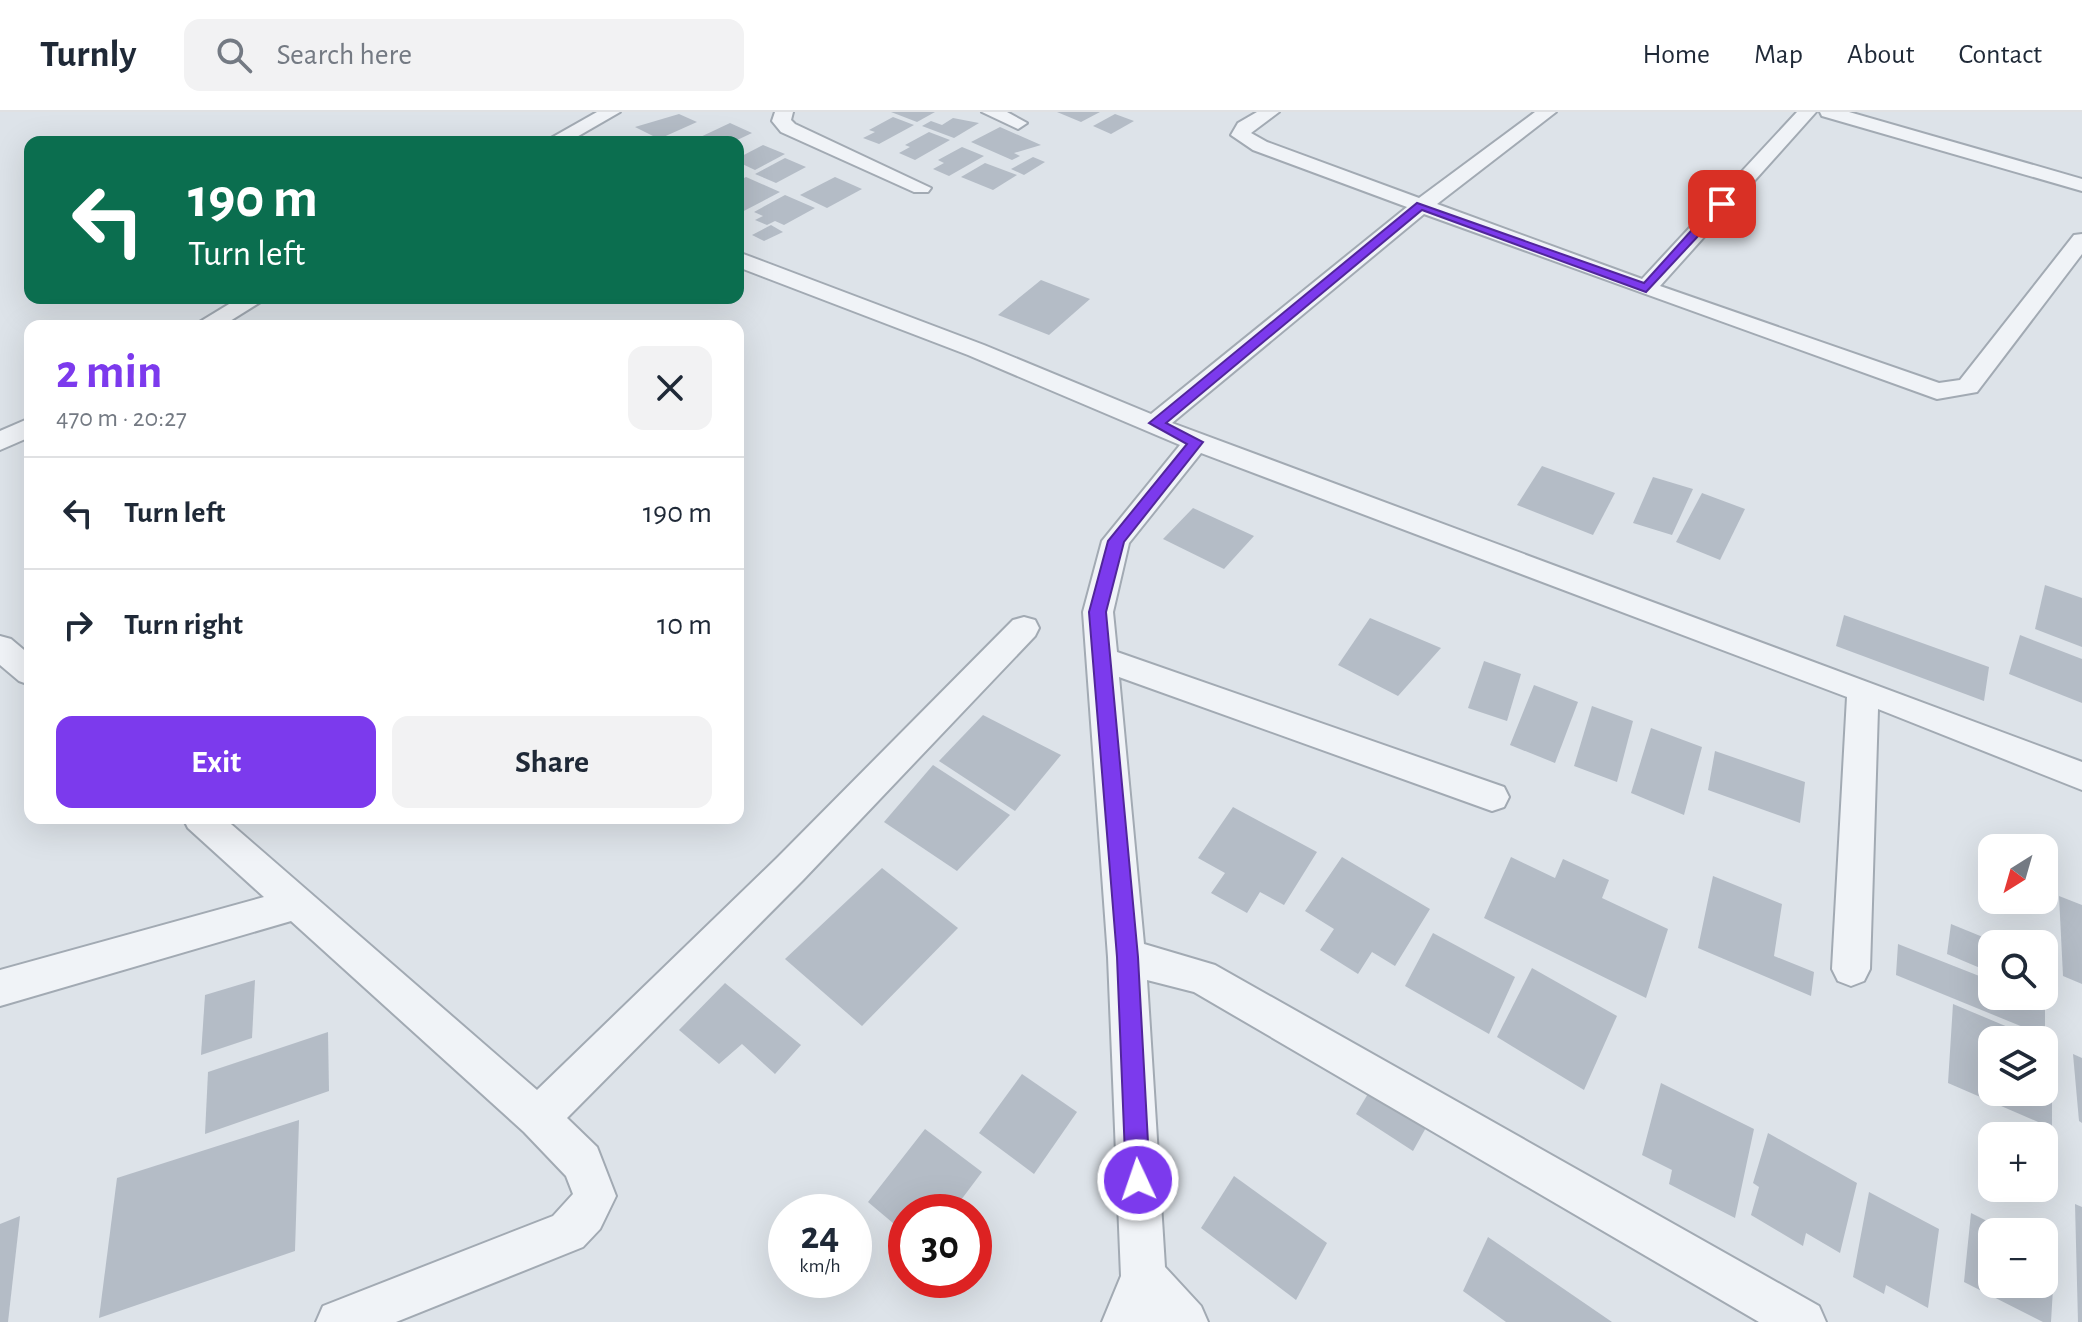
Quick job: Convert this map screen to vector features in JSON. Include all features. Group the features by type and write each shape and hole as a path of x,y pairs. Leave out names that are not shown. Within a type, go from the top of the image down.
{"street":[{"path":"565,136 611,112"},
{"path":"784,112 781,121 788,128 921,188"},
{"path":"991,112 1018,123"},
{"path":"1270,112 1245,127 1241,135 1260,146 1421,206 1915,385 1955,391 1968,387 2082,240"},
{"path":"1156,423 1421,206 1547,112"},
{"path":"1646,288 1807,112"},
{"path":"1829,112 2082,185"},
{"path":"744,261 1156,423 1196,442 1863,690 2082,776"},
{"path":"216,320 245,304"},
{"path":"0,442 24,429"},
{"path":"1125,1322 1134,1310 1143,1276 1127,957 1098,612 1116,541 1196,442"},
{"path":"538,1118 790,869 1024,628"},
{"path":"0,647 24,668"},
{"path":"1103,659 1492,797"},
{"path":"1851,969 1863,690"},
{"path":"207,824 538,1118 582,1162 595,1196 568,1232 339,1322"},
{"path":"0,988 299,903"},
{"path":"1127,957 1202,977 1803,1322"},
{"path":"1143,1276 1185,1322"}],"building":[{"path":"891,112 935,112 917,122"},
{"path":"1057,112 1100,112 1081,122"},
{"path":"679,114 697,122 666,136 653,136 635,127"},
{"path":"1115,114 1134,121 1111,134 1093,126"},
{"path":"893,117 914,125 879,144 863,138 875,132 869,130"},
{"path":"953,118 979,123 954,138 922,126 931,121 942,125"},
{"path":"730,123 752,133 744,137 702,136"},
{"path":"1000,127 1041,145 1014,153 1020,156 1012,160 971,142"},
{"path":"929,132 950,140 915,160 899,153 910,147 905,145"},
{"path":"763,145 785,154 755,170 744,165 744,155"},
{"path":"962,147 984,156 949,176 933,169 944,163 938,160"},
{"path":"1033,157 1045,162 1024,175 1011,169"},
{"path":"785,158 806,167 776,183 755,174"},
{"path":"985,163 1017,175 993,190 961,177"},
{"path":"746,177 780,192 744,211"},
{"path":"835,177 862,189 827,208 800,195"},
{"path":"785,195 815,208 784,225 775,221 767,225 755,220 763,216 754,212"},
{"path":"771,225 783,232 764,241 752,235"},
{"path":"1041,280 1090,299 1049,335 998,315"},
{"path":"1542,466 1615,493 1593,535 1517,505"},
{"path":"1653,477 1693,489 1672,535 1633,523"},
{"path":"1702,493 1745,509 1720,560 1676,542"},
{"path":"1193,508 1254,536 1224,569 1163,539"},
{"path":"2045,585 2082,598 2082,647 2035,629"},
{"path":"1844,615 1989,667 1984,701 1836,646"},
{"path":"1370,618 1441,648 1398,696 1338,665"},
{"path":"2020,635 2082,659 2082,703 2009,674"},
{"path":"1484,661 1521,674 1507,721 1468,708"},
{"path":"1534,685 1578,702 1555,763 1510,745"},
{"path":"1592,706 1633,721 1617,782 1574,766"},
{"path":"983,715 1061,755 1015,811 939,761"},
{"path":"1651,728 1702,747 1684,815 1631,793"},
{"path":"1715,751 1805,782 1800,823 1708,790"},
{"path":"933,765 1010,815 957,871 884,822"},
{"path":"1233,807 1317,852 1284,905 1260,892 1247,913 1211,893 1225,873 1198,858"},
{"path":"1342,857 1430,909 1395,966 1372,952 1358,974 1320,950 1334,929 1305,911"},
{"path":"1511,857 1555,878 1563,859 1609,880 1602,898 1668,929 1646,998 1484,918"},
{"path":"882,868 958,928 862,1026 785,959"},
{"path":"1713,876 1782,904 1774,956 1814,972 1811,996 1698,948"},
{"path":"2059,896 2082,905 2082,984 2063,976"},
{"path":"1951,924 1978,935 1978,967 1947,954"},
{"path":"1433,933 1515,977 1489,1034 1405,986"},
{"path":"1898,944 1978,975 1978,1009 1896,975"},
{"path":"1532,968 1617,1016 1584,1090 1497,1037"},
{"path":"255,980 252,1038 201,1055 205,995"},
{"path":"725,983 801,1045 775,1074 742,1044 719,1064 679,1030"},
{"path":"1953,1004 2006,1026 1978,1026 1978,1096 1948,1083"},
{"path":"1981,1010 2045,1010 2045,1026 2021,1026"},
{"path":"328,1032 329,1091 205,1134 208,1072"},
{"path":"2073,1054 2082,1058 2082,1123 2079,1121"},
{"path":"1022,1074 1077,1112 1034,1174 979,1133"},
{"path":"1661,1083 1754,1129 1735,1218 1669,1184 1672,1170 1642,1155"},
{"path":"1372,1087 1428,1124 1413,1151 1356,1114"},
{"path":"2001,1106 2052,1106 2052,1122 2038,1122"},
{"path":"299,1120 295,1251 99,1318 117,1178"},
{"path":"925,1129 982,1172 966,1194 888,1194 888,1219 872,1205 872,1197"},
{"path":"1768,1133 1857,1183 1840,1253 1806,1233 1803,1246 1751,1215 1759,1187 1753,1183"},
{"path":"1234,1176 1327,1243 1296,1300 1201,1228"},
{"path":"1869,1192 1939,1229 1928,1308 1886,1285 1884,1294 1853,1277"},
{"path":"2075,1204 2082,1207 2082,1322 2078,1322"},
{"path":"1971,1213 1981,1218 1978,1218 1978,1289 1964,1282"},
{"path":"20,1216 8,1322 0,1322 0,1224"},
{"path":"1488,1237 1612,1322 1506,1322 1463,1291"},
{"path":"1996,1298 2052,1298 2051,1322 2043,1322"}],"route":[{"path":"1138,1180 1119,841 1110,782 1098,612 1116,541 1196,442 1156,423 1421,206 1646,288 1722,204"}]}
